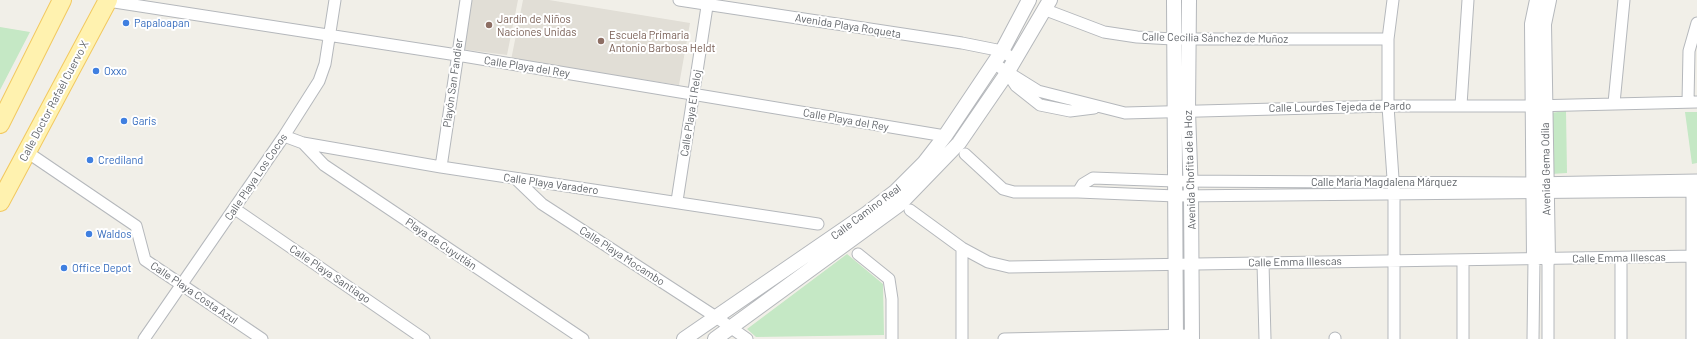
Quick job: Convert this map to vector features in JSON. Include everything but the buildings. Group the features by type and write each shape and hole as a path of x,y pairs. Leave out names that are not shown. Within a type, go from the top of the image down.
{"main road":[{"path":"0,124 62,0"},
{"name":"Calle Doctor Rafaél Cuervo X","path":"0,202 108,0"}],"street":[{"name":"Calle Playa del Rey","path":"108,0 330,37 457,55 945,136"},
{"name":"Calle Playa Los Cocos","path":"144,339 181,283 235,209 319,81 325,64 335,0"},
{"name":"Playón San Fandier","path":"441,167 466,0"},
{"name":"Avenida Playa Roqueta","path":"679,0 708,2 962,43 1002,51 1015,60"},
{"name":"Calle Camino Real","path":"684,339 847,228 896,191 924,163 945,136 1002,51 1029,0"},
{"name":"Avenida Chofita de la Hoz","path":"1174,0 1173,39 1191,196 1192,337"},
{"name":"Avenida Chofita de la Hoz","path":"1176,338 1175,181 1188,39 1189,0"},
{"path":"1393,0 1388,39 1388,106 1393,188 1394,339"},
{"path":"1461,105 1468,0"},
{"name":"Avenida Gema Odila","path":"1537,0 1532,24 1539,105"},
{"name":"Avenida Gema Odila","path":"1533,339 1534,259 1539,188 1539,105 1544,24 1549,0"},
{"path":"1614,103 1624,0"},
{"name":"Calle Playa El Reloj","path":"677,201 708,2"},
{"name":"Calle Camino Real","path":"715,339 731,329 900,204 959,143 1007,73 1048,5"},
{"name":"Calle Cecilia Sánchez de Muñoz","path":"1048,5 1104,32 1137,38 1388,39"},
{"path":"1692,102 1689,51 1697,23"},
{"name":"Calle Lourdes Tejeda de Pardo","path":"993,63 1038,91 1126,113 1388,106 1692,102"},
{"name":"Calle Playa Varadero","path":"284,136 303,143 441,167 677,201 818,224"},
{"name":"Playa de Cuyutlán","path":"303,143 324,165 584,339"},
{"name":"Calle Playa Costa Azul","path":"27,152 136,226 145,260 262,339"},
{"name":"Calle María Magdalena Márquez","path":"964,154 1003,189 1014,192 1078,192 1191,196 1393,188"},
{"name":"Calle María Magdalena Márquez","path":"1078,192 1083,184 1093,178 1393,188 1695,186"},
{"name":"Calle Playa Mocambo","path":"516,179 542,204 716,317 747,339"},
{"path":"1694,333 1695,186"},
{"name":"Avenida Gema Odila","path":"1539,188 1548,260 1548,339"},
{"name":"Calle Playa Santiago","path":"235,209 424,339"},
{"name":"Calle Emma Illescas","path":"910,210 962,248 988,262 1009,266 1393,260 1548,260 1695,256"},
{"path":"962,248 962,339"},
{"path":"858,254 889,279 892,299 892,339"},
{"path":"1621,258 1621,339"},
{"path":"1463,261 1463,339"},
{"path":"1263,263 1265,339"},
{"path":"1004,339 1192,337"}],"shaded area":[{"name":"Jardín de Niños Naciones Unidas","path":"469,0 518,0 507,55 461,49"},
{"name":"Escuela Primaria Antonio Barbosa Heldt","path":"523,0 549,0 690,23 679,85 511,60"}],"green space":[{"path":"0,27 30,32 0,90"},
{"path":"1566,111 1567,173 1551,174 1550,113"},
{"path":"1685,112 1697,112 1697,163 1692,164"},
{"path":"847,254 883,284 884,335 756,337 747,329"}],"place":[{"name":"Papaloapan","path":"126,23"},
{"name":"Jardín de Niños Naciones Unidas","path":"489,25"},
{"name":"Escuela Primaria Antonio Barbosa Heldt","path":"601,41"},
{"name":"Oxxo","path":"96,71"},
{"name":"Garis","path":"124,121"},
{"name":"Crediland","path":"90,160"},
{"name":"Waldos","path":"89,234"},
{"name":"Office Depot","path":"64,268"}]}
